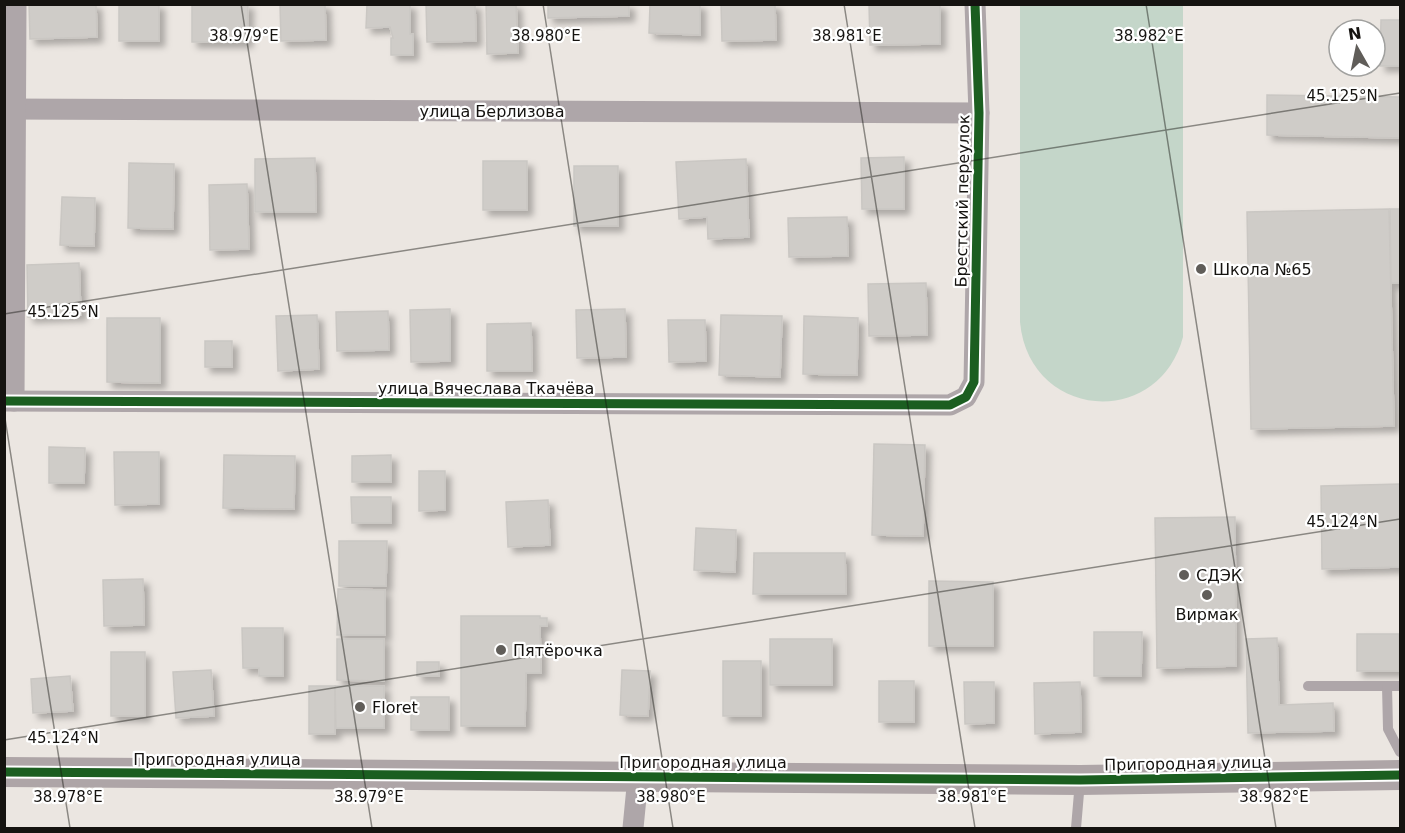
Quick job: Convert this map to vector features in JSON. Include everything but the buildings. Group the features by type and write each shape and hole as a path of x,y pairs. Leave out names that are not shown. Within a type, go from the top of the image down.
{"street":[{"path":"9,401 11,109 16,4"},
{"name":"Брестский переулок","path":"966,397 974,382 979,113 975,4"},
{"name":"улица Берлизова","path":"11,109 979,113"},
{"name":"улица Вячеслава Ткачёва","path":"9,401 950,405 966,397"},
{"name":"Пригородная улица","path":"4,772 1080,780 1401,775"},
{"path":"633,828 638,777"}],"lane":[{"path":"1308,686 1401,686"},
{"path":"1388,686 1388,729 1401,752"},
{"path":"1076,828 1080,780"}],"green space":[{"path":"1020,5 1183,5 1183,337 1169,367 1148,388 1123,399 1096,401 1069,394 1046,379 1029,355 1020,322"}],"cycle path":[{"path":"4,401 950,405 966,397 974,382 979,113 975,4"},
{"path":"4,772 1080,780 1400,775"}],"place":[{"name":"Школа №65","path":"1201,269"},
{"name":"СДЭК","path":"1184,575"},
{"name":"Вирмак","path":"1207,595"},
{"name":"Пятёрочка","path":"501,650"},
{"name":"Floret","path":"360,707"}]}
